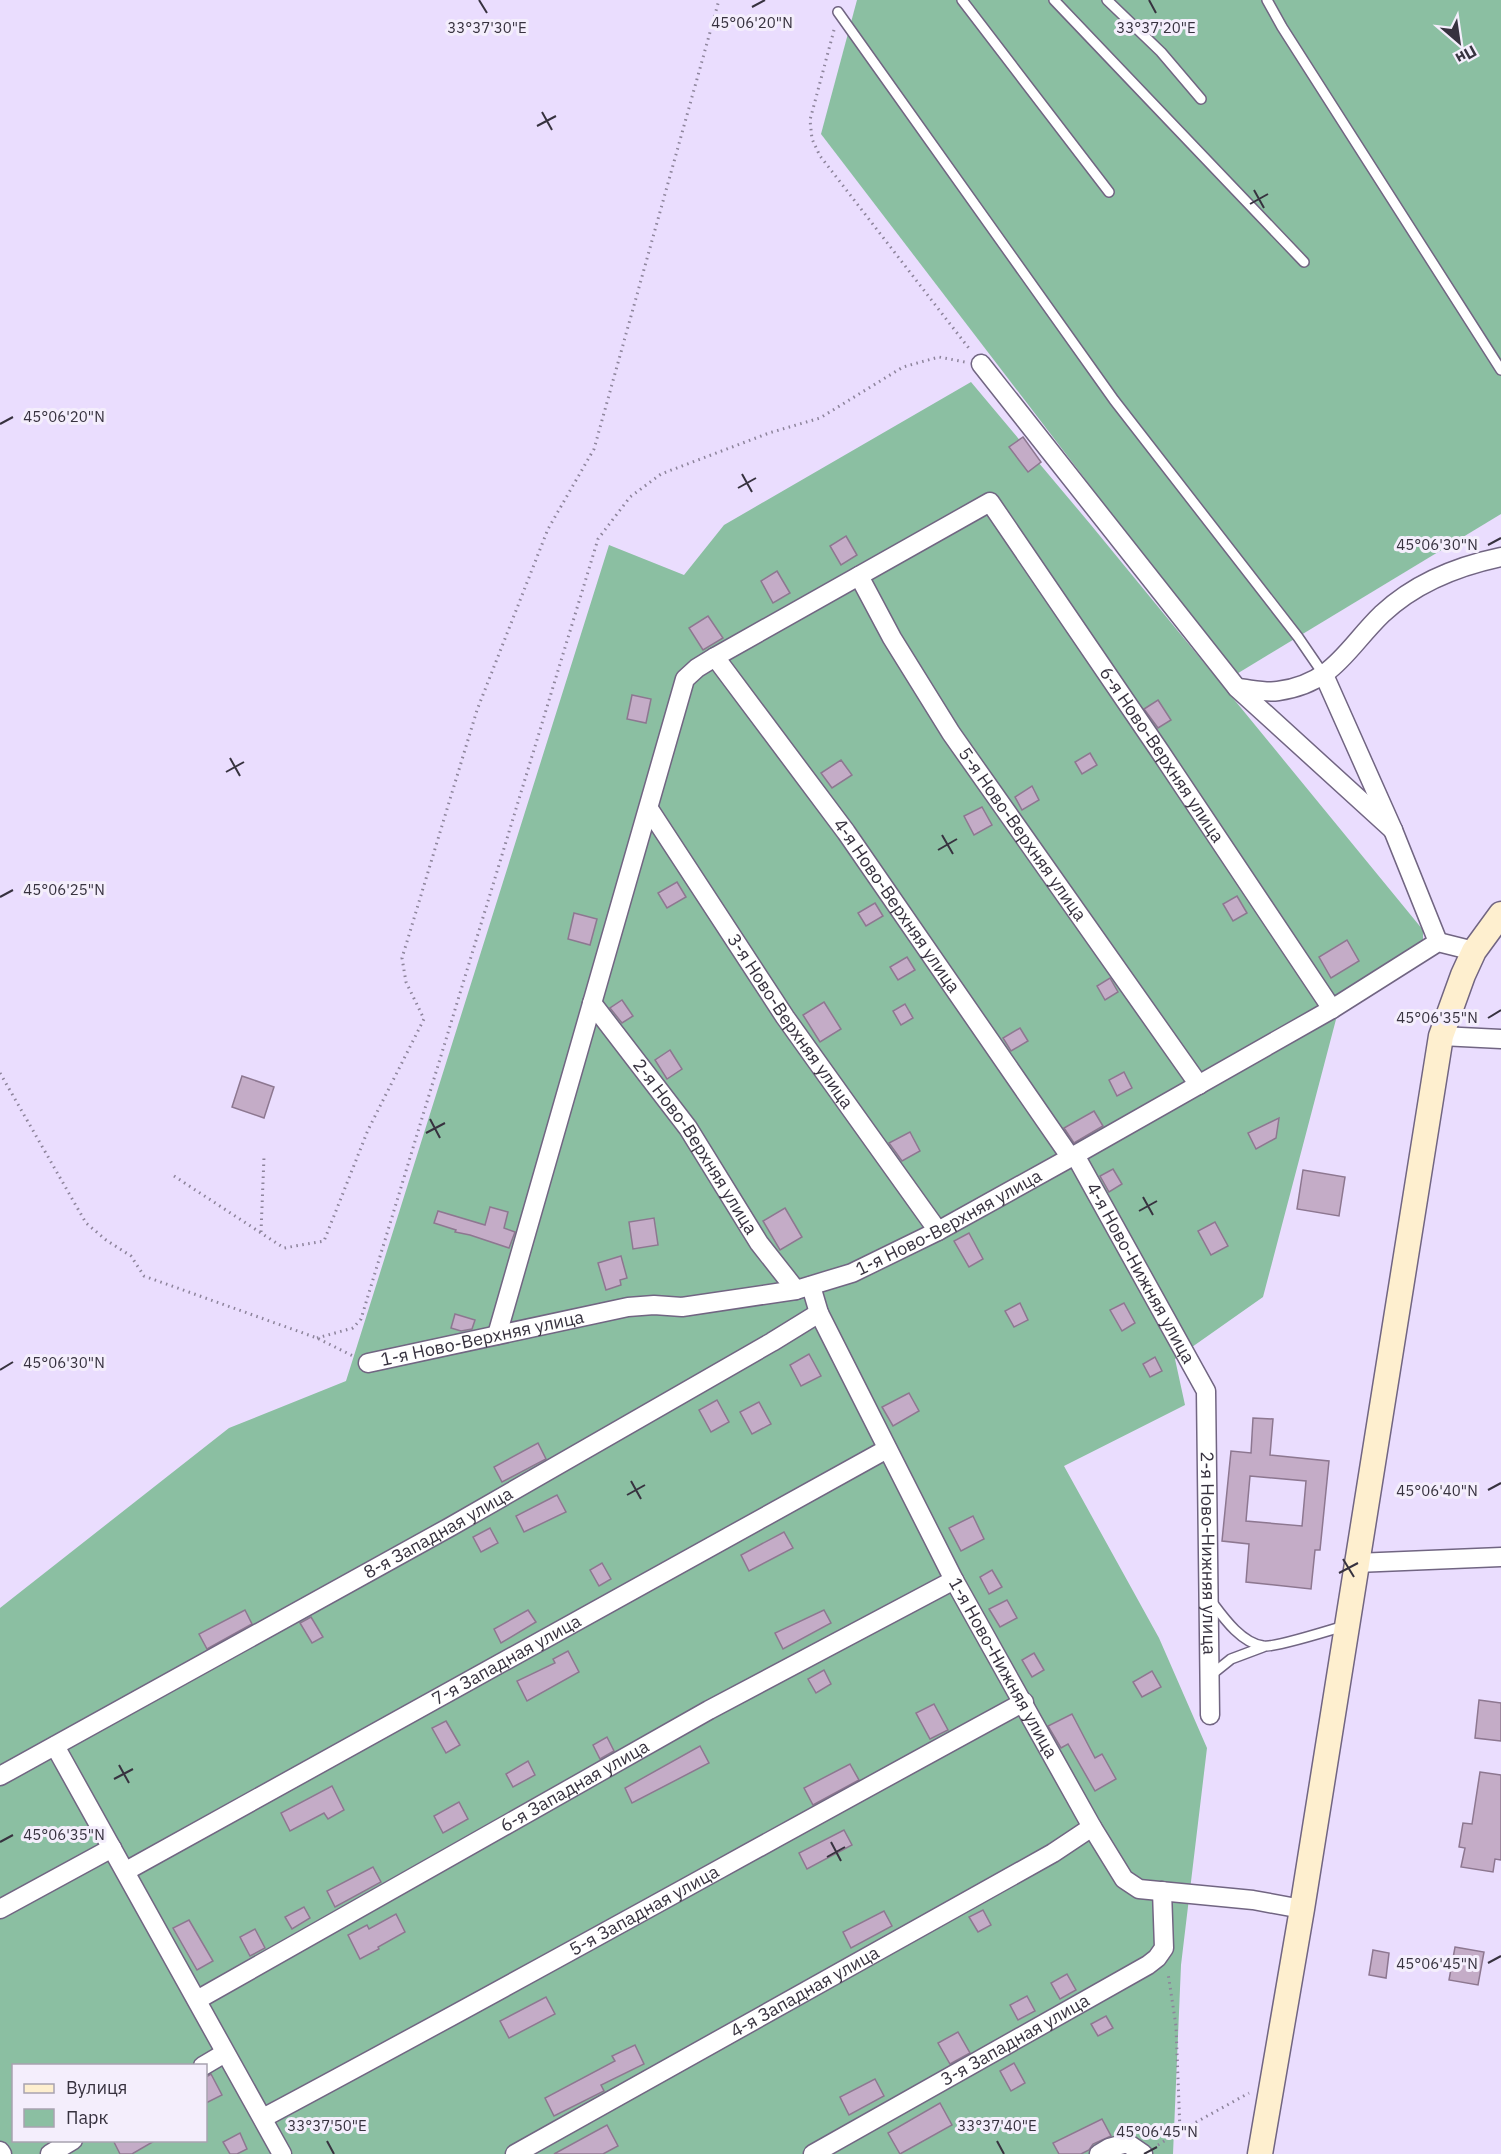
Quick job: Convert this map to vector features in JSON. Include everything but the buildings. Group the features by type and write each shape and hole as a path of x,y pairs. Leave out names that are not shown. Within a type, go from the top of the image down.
{"main road":[{"path":"1260,2154 1302,1909 1441,1036 1474,951 1501,914"}],"street":[{"path":"981,364 1237,688 1393,830"},
{"name":"6-я Ново-Верхняя улица","path":"859,576 990,502 1332,1009"},
{"path":"1237,688 1276,691 1304,685 1324,675 1383,613 1426,582 1474,562 1501,557"},
{"path":"497,1335 685,679 697,668 859,576"},
{"name":"5-я Ново-Верхняя улица","path":"859,576 892,638 951,733 1198,1085"},
{"name":"4-я Ново-Верхняя улица","path":"716,657 846,832 1073,1156"},
{"path":"1324,675 1393,830 1438,942 1474,951"},
{"name":"3-я Ново-Верхняя улица","path":"649,809 785,1017 938,1231"},
{"name":"1-я Ново-Верхняя улица","path":"369,1363 628,1307 654,1305 682,1307 804,1288 852,1273 938,1231 1073,1156 1332,1009 1438,942"},
{"name":"2-я Ново-Верхняя улица","path":"592,1003 688,1128 759,1243 804,1288"},
{"path":"1441,1036 1501,1038"},
{"name":"4-я Ново-Нижняя улица","path":"1073,1156 1206,1391"},
{"name":"1-я Ново-Нижняя улица","path":"804,1288 819,1313 954,1580 1092,1827 1124,1879 1139,1889 1253,1900 1302,1909"},
{"name":"8-я Западная улица","path":"0,1776 450,1527 819,1313"},
{"name":"2-я Ново-Нижняя улица","path":"1206,1391 1210,1714"},
{"name":"7-я Западная улица","path":"126,1871 887,1449"},
{"path":"1356,1563 1501,1557"},
{"name":"6-я Западная улица","path":"196,2000 709,1710 954,1580"},
{"name":"5-я Западная улица","path":"263,2118 453,2017 598,1934 1023,1702"},
{"path":"55,1746 282,2154"},
{"name":"4-я Западная улица","path":"515,2154 1053,1853 1092,1827"},
{"path":"0,1909 112,1848"},
{"path":"1162,1891 1164,1948"},
{"name":"3-я Западная улица","path":"813,2154 1148,1965 1164,1948"},
{"path":"206,2064 225,2053"},
{"path":"50,2154 70,2142"},
{"path":"1099,2154 1109,2148 1127,2143 1143,2154"}],"lane":[{"path":"962,0 1109,192"},
{"path":"1054,0 1304,262"},
{"path":"1107,0 1161,52 1201,99"},
{"path":"1267,0 1294,47 1501,370"},
{"path":"838,12 1114,400 1298,637 1324,675"},
{"path":"1208,1598 1228,1622 1247,1639 1263,1647"},
{"path":"1209,1677 1231,1659 1263,1647 1346,1626"}],"path":[{"path":"174,1176 284,1248 324,1241 368,1130 424,1019 406,982 402,958 477,710 548,529 594,449 719,0"},
{"path":"838,12 810,120 812,139 820,156 981,364"},
{"path":"317,1338 353,1328 361,1319 598,539 630,497 661,474 769,433 820,418 903,366 939,357 981,364"},
{"path":"0,1073 86,1222 106,1240 131,1256 144,1276 317,1338 369,1363"},
{"path":"261,1232 264,1157"},
{"path":"1164,1948 1176,2026 1180,2131"},
{"path":"1143,2154 1272,2080"}],"green space":[{"path":"857,0 1501,0 1501,514 1235,675 821,134"},
{"path":"971,382 1423,930 1423,953 1339,1008 1263,1297 1175,1359 1185,1405 1064,1466 1159,1638 1207,1748 1181,1965 1173,2154 0,2154 0,1608 229,1428 346,1381 609,545 684,575 724,525"}]}
